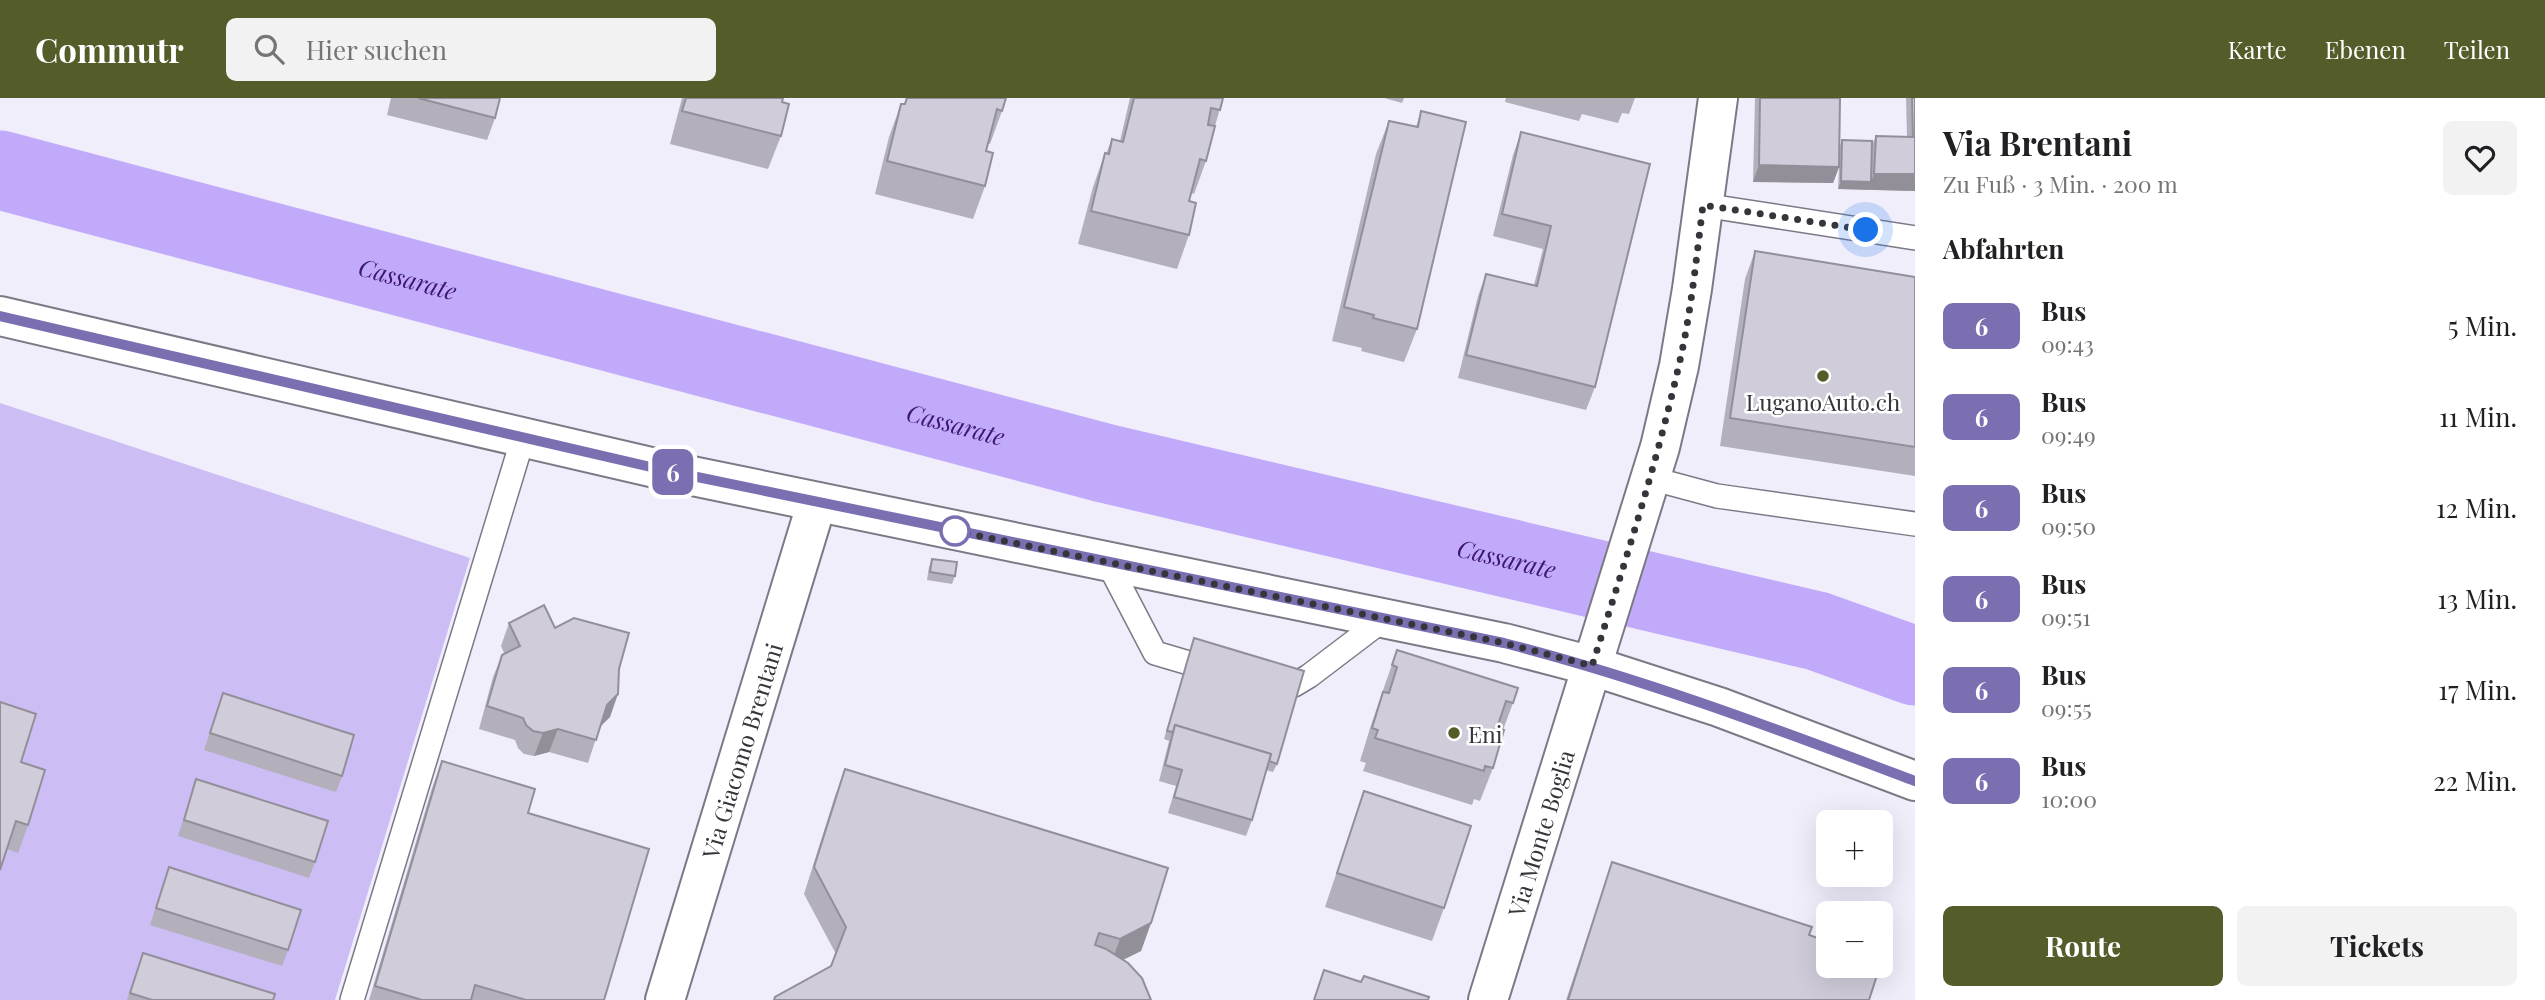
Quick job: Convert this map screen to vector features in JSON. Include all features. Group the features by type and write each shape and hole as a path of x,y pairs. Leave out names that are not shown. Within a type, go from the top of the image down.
{"main road":[{"name":"Via Monte Boglia","path":"1488,1000 1644,496 1679,366 1718,98"},
{"path":"0,316 523,438 1108,563 1504,643 1597,649 1719,707 1915,781"},
{"name":"Via Giacomo Brentani","path":"665,1000 817,502"}],"lane":[{"path":"1703,205 1915,238"},
{"path":"352,1000 523,438"},
{"path":"1644,496 1717,496 1915,524"},
{"path":"1108,563 1154,653 1281,687 1294,685 1309,676 1384,619"}],"shaded area":[{"path":"0,403 470,558 335,1000 0,1000"}],"building":[{"path":"418,98 500,98 495,118"},
{"path":"686,98 783,98 782,102 789,104 781,136 682,111"},
{"path":"907,98 1006,98 1002,111 997,109 986,151 993,153 985,186 887,161 901,104 905,104"},
{"path":"1134,98 1223,98 1220,110 1211,108 1208,125 1215,126 1206,161 1200,159 1189,201 1196,203 1189,235 1091,211 1105,153 1109,154 1112,139 1123,142"},
{"path":"1760,98 1840,98 1839,167 1759,165"},
{"path":"1912,98 1915,98 1915,174 1874,174 1876,136 1913,137"},
{"path":"1421,111 1466,122 1417,329 1373,318 1374,315 1344,307 1389,121 1418,127"},
{"path":"1521,132 1650,164 1595,387 1466,355 1486,274 1537,286 1551,226 1502,214"},
{"path":"1842,140 1872,141 1871,182 1841,181"},
{"name":"LuganoAuto.ch","path":"1755,251 1915,277 1915,447 1730,418"},
{"path":"932,559 957,562 955,576 930,572"},
{"path":"544,605 555,628 574,618 629,633 619,669 618,694 607,705 596,740 558,729 543,733 533,731 523,718 487,706 502,655 520,646 509,623"},
{"path":"1194,638 1304,671 1277,764 1269,761 1271,754 1175,725 1173,732 1167,731"},
{"path":"1397,650 1518,688 1513,703 1506,701 1497,728 1504,730 1493,768 1485,766 1484,771 1375,738 1378,730 1372,728 1383,692 1389,693 1397,667 1392,665"},
{"path":"223,693 354,735 342,776 210,733"},
{"path":"0,702 36,714 21,762 45,770 28,825 16,821 0,870"},
{"path":"1175,725 1271,754 1252,820 1174,797 1182,770 1165,765"},
{"path":"442,761 535,789 528,813 649,849 604,1000 526,1000 475,985 471,1000 422,1000 375,986"},
{"path":"845,769 1168,868 1151,923 1120,939 1099,933 1095,945 1128,963 1142,978 1151,1000 774,1000 831,966 846,927 814,867"},
{"path":"196,779 328,821 315,862 184,820"},
{"path":"1364,791 1471,826 1444,908 1337,873"},
{"path":"1612,862 1812,927 1809,935 1816,937 1816,978 1876,978 1869,1000 1568,1000"},
{"path":"169,867 301,910 288,950 156,908"},
{"path":"143,953 275,994 273,1000 152,1000 130,993"},
{"path":"1324,970 1361,982 1364,976 1429,997 1428,1000 1314,1000"}],"waterway":[{"name":"Cassarate","path":"0,170 1104,463 1817,631 1915,666"}],"bus line":[{"name":"6","path":"0,316 668,471 1504,643 1592,666 1719,707 1915,781"}],"place":[{"name":"LuganoAuto.ch","path":"1823,376"},
{"name":"Eni","path":"1454,733"}],"route":[{"path":"955,531 1504,643 1592,666 1660,447 1679,366 1703,205 1866,230"}]}
